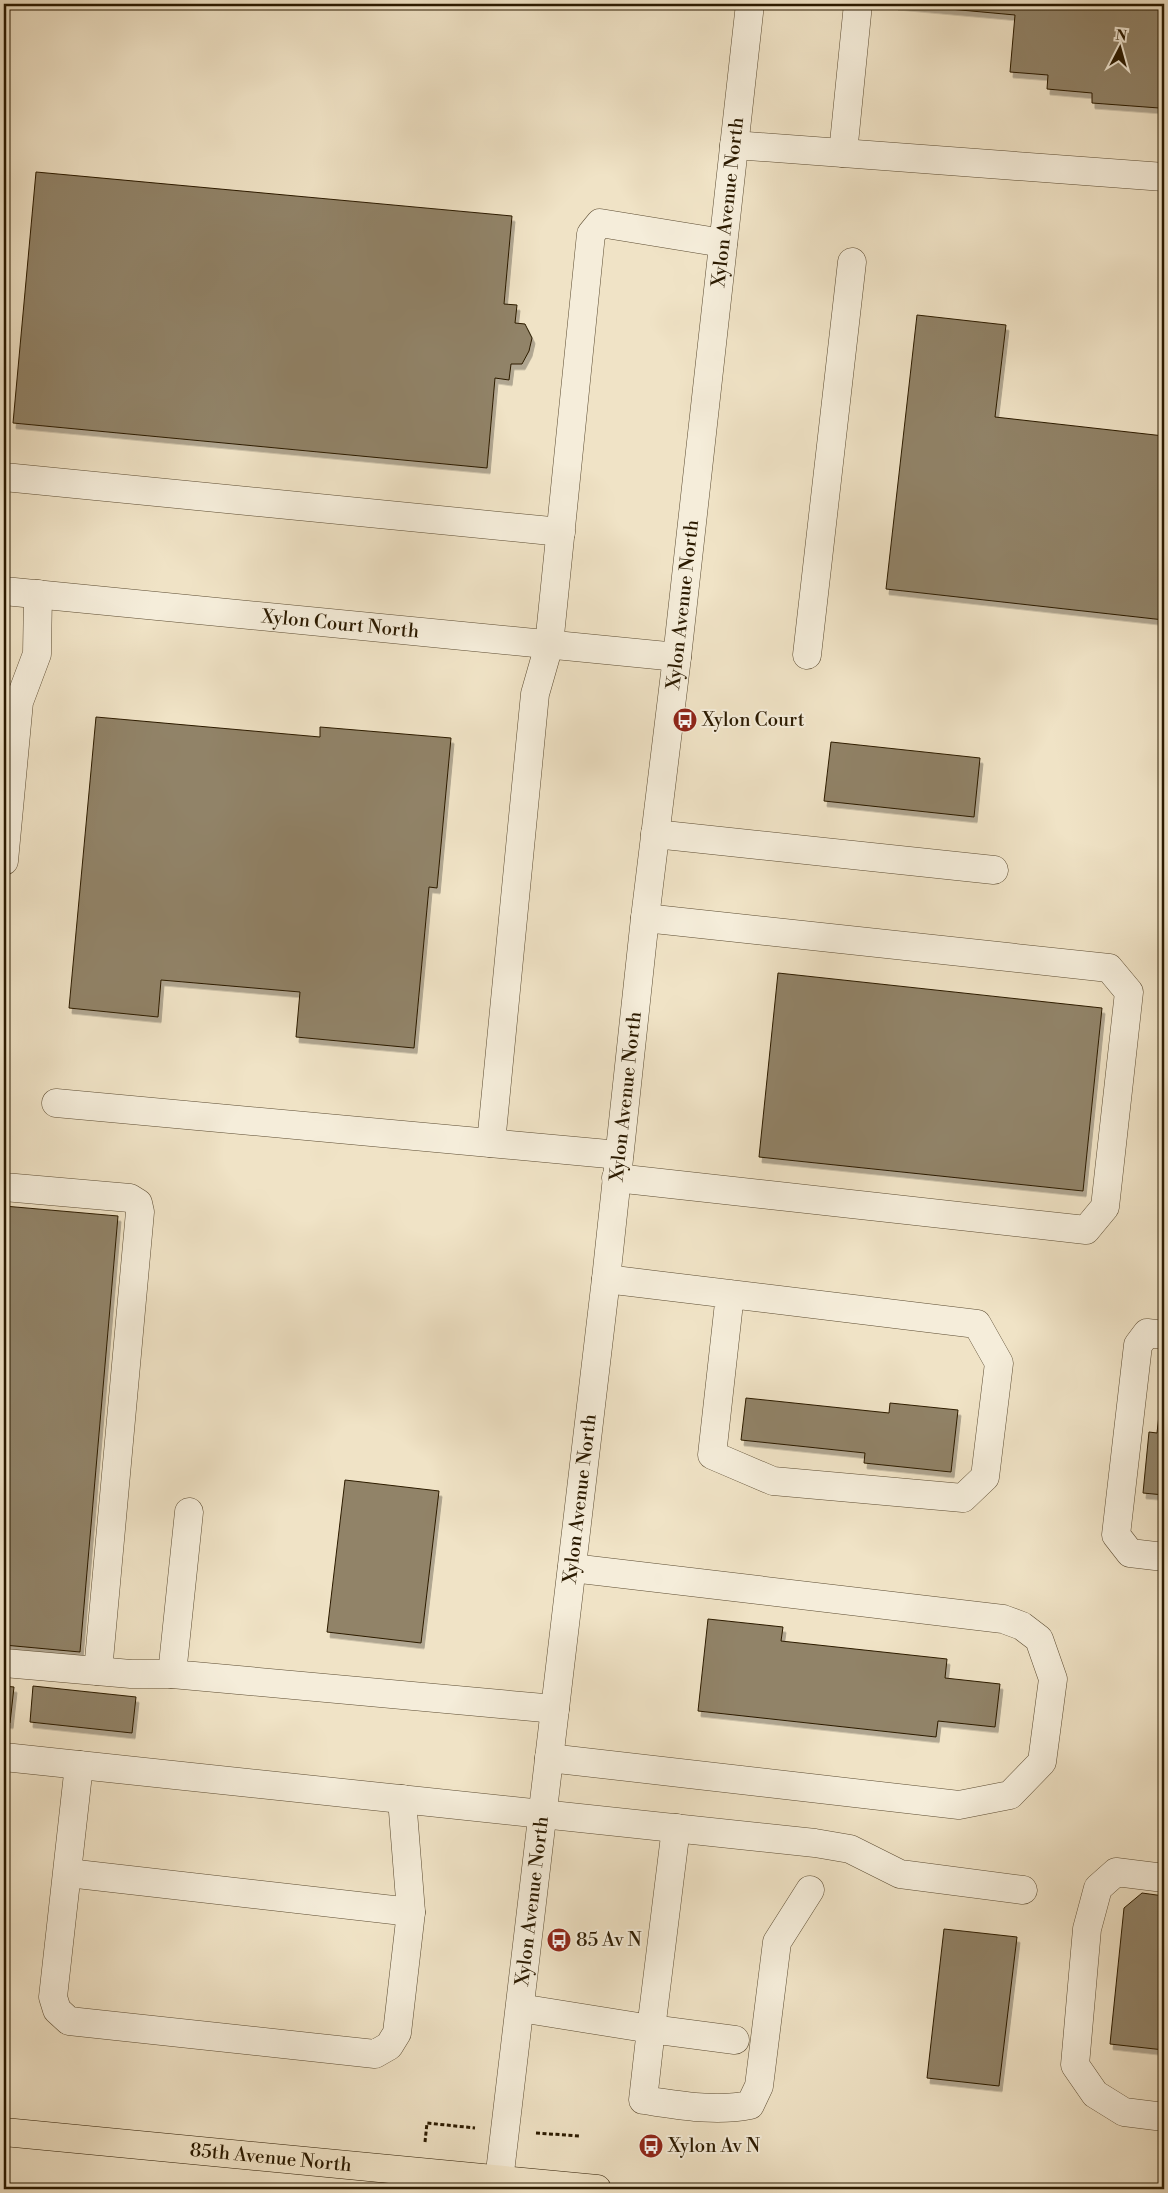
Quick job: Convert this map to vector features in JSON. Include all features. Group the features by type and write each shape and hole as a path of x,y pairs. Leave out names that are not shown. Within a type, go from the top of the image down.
{"main road":[{"name":"85th Avenue North","path":"4,2132 499,2184 597,2189"}],"street":[{"name":"Xylon Avenue North","path":"499,2184 606,1279 645,918 677,657 750,4"},
{"path":"843,153 858,4"},
{"path":"734,145 1164,177"},
{"path":"490,1143 535,694 549,644 591,234 600,223 723,243"},
{"path":"807,655 852,262"},
{"path":"4,478 561,532"},
{"name":"Xylon Court North","path":"4,591 677,657"},
{"path":"4,861 11,706 37,654 38,594"},
{"path":"656,834 994,870"},
{"path":"56,1103 490,1143 618,1166 1086,1230 1104,1207 1129,992 1109,968 645,918"},
{"path":"4,1187 130,1198 138,1203 140,1212 98,1671"},
{"path":"606,1279 730,1294 977,1324 999,1363 984,1477 963,1498 773,1481 712,1455 730,1294"},
{"path":"1164,1335 1147,1333 1138,1345 1116,1535 1130,1553 1164,1557"},
{"path":"172,1674 189,1512"},
{"path":"550,1758 959,1805 1010,1795 1042,1762 1053,1680 1039,1639 1022,1626 1003,1619 572,1568"},
{"path":"4,1663 98,1671 172,1674 555,1709"},
{"path":"4,1757 815,1843 850,1848 900,1874 1023,1890"},
{"path":"78,1765 68,1873 52,1997 57,2010 69,2021 375,2054 389,2046 397,2034 411,1912 402,1799"},
{"path":"676,1828 643,2100 708,2109 730,2109 750,2105 760,2086 777,1942 810,1890"},
{"path":"1164,1878 1116,1872 1098,1888 1087,1929 1075,2065 1095,2094 1124,2112 1164,2117"},
{"path":"68,1873 411,1912"},
{"path":"520,2008 735,2040"}],"building":[{"path":"895,4 1164,4 1164,42 1159,108 1092,103 1092,93 1047,89 1048,75 1010,72 1015,15"},
{"path":"36,172 512,216 504,304 517,305 515,323 525,324 532,338 529,351 522,364 511,364 509,380 495,378 487,468 13,423"},
{"path":"917,315 1006,325 995,417 1164,436 1164,620 886,589"},
{"path":"96,717 320,737 320,727 451,738 437,888 429,887 414,1048 296,1037 300,992 161,980 158,1017 69,1008"},
{"path":"831,742 980,758 974,817 824,801"},
{"path":"778,973 1102,1008 1083,1191 759,1157"},
{"path":"4,1206 118,1216 80,1652 4,1645"},
{"path":"1164,1369 1164,1495 1143,1493 1149,1432 1157,1433"},
{"path":"746,1398 889,1413 890,1403 958,1410 951,1472 864,1463 865,1453 741,1440"},
{"path":"345,1480 439,1491 421,1643 327,1632"},
{"path":"708,1619 783,1627 781,1641 947,1659 945,1678 1000,1684 995,1727 938,1721 936,1737 698,1711"},
{"path":"4,1686 14,1687 10,1723 4,1722"},
{"path":"33,1686 136,1697 132,1733 30,1722"},
{"path":"1142,1893 1164,1896 1164,2050 1110,2044 1124,1908"},
{"path":"944,1929 1017,1937 999,2086 927,2078"}],"place":[{"name":"Xylon Court","path":"685,720"},
{"name":"85 Av N","path":"559,1940"},
{"name":"Xylon Av N","path":"651,2146"}]}
